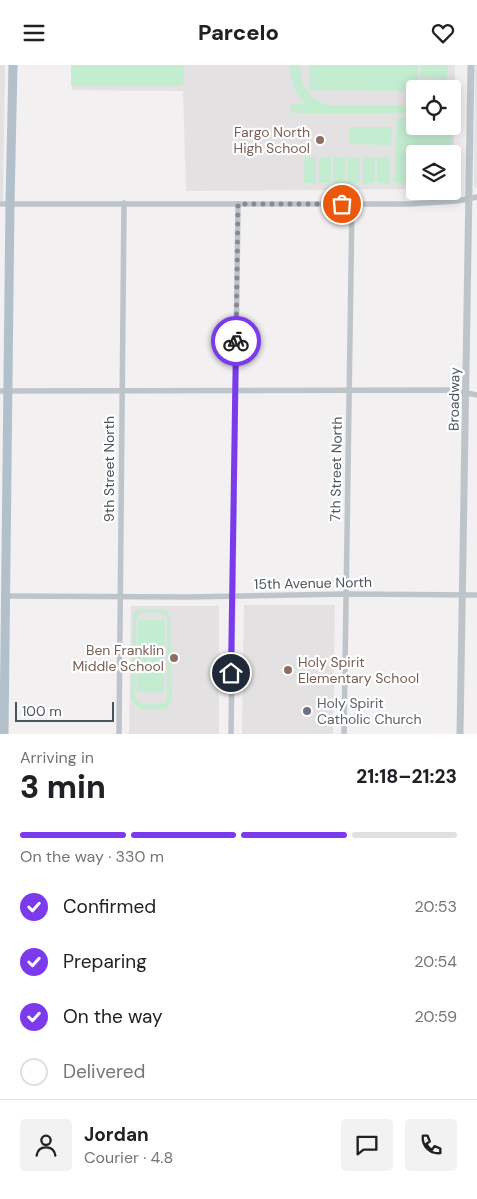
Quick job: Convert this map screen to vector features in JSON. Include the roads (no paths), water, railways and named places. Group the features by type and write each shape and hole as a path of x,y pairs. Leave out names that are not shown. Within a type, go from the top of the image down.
{"main road":[{"path":"4,734 4,391 13,65"}],"street":[{"name":"Broadway","path":"460,734 471,65"},
{"path":"0,204 409,204 456,201 477,197"},
{"name":"9th Street North","path":"119,734 124,203"},
{"path":"231,734 238,204"},
{"name":"7th Street North","path":"344,734 352,204"},
{"path":"4,391 453,390 477,395"},
{"name":"15th Avenue North","path":"3,596 477,595"}],"place":[{"name":"Fargo North High School","path":"320,140"},
{"name":"Ben Franklin Middle School","path":"174,658"},
{"name":"Holy Spirit Elementary School","path":"288,670"},
{"name":"Holy Spirit Catholic Church","path":"307,711"}]}
